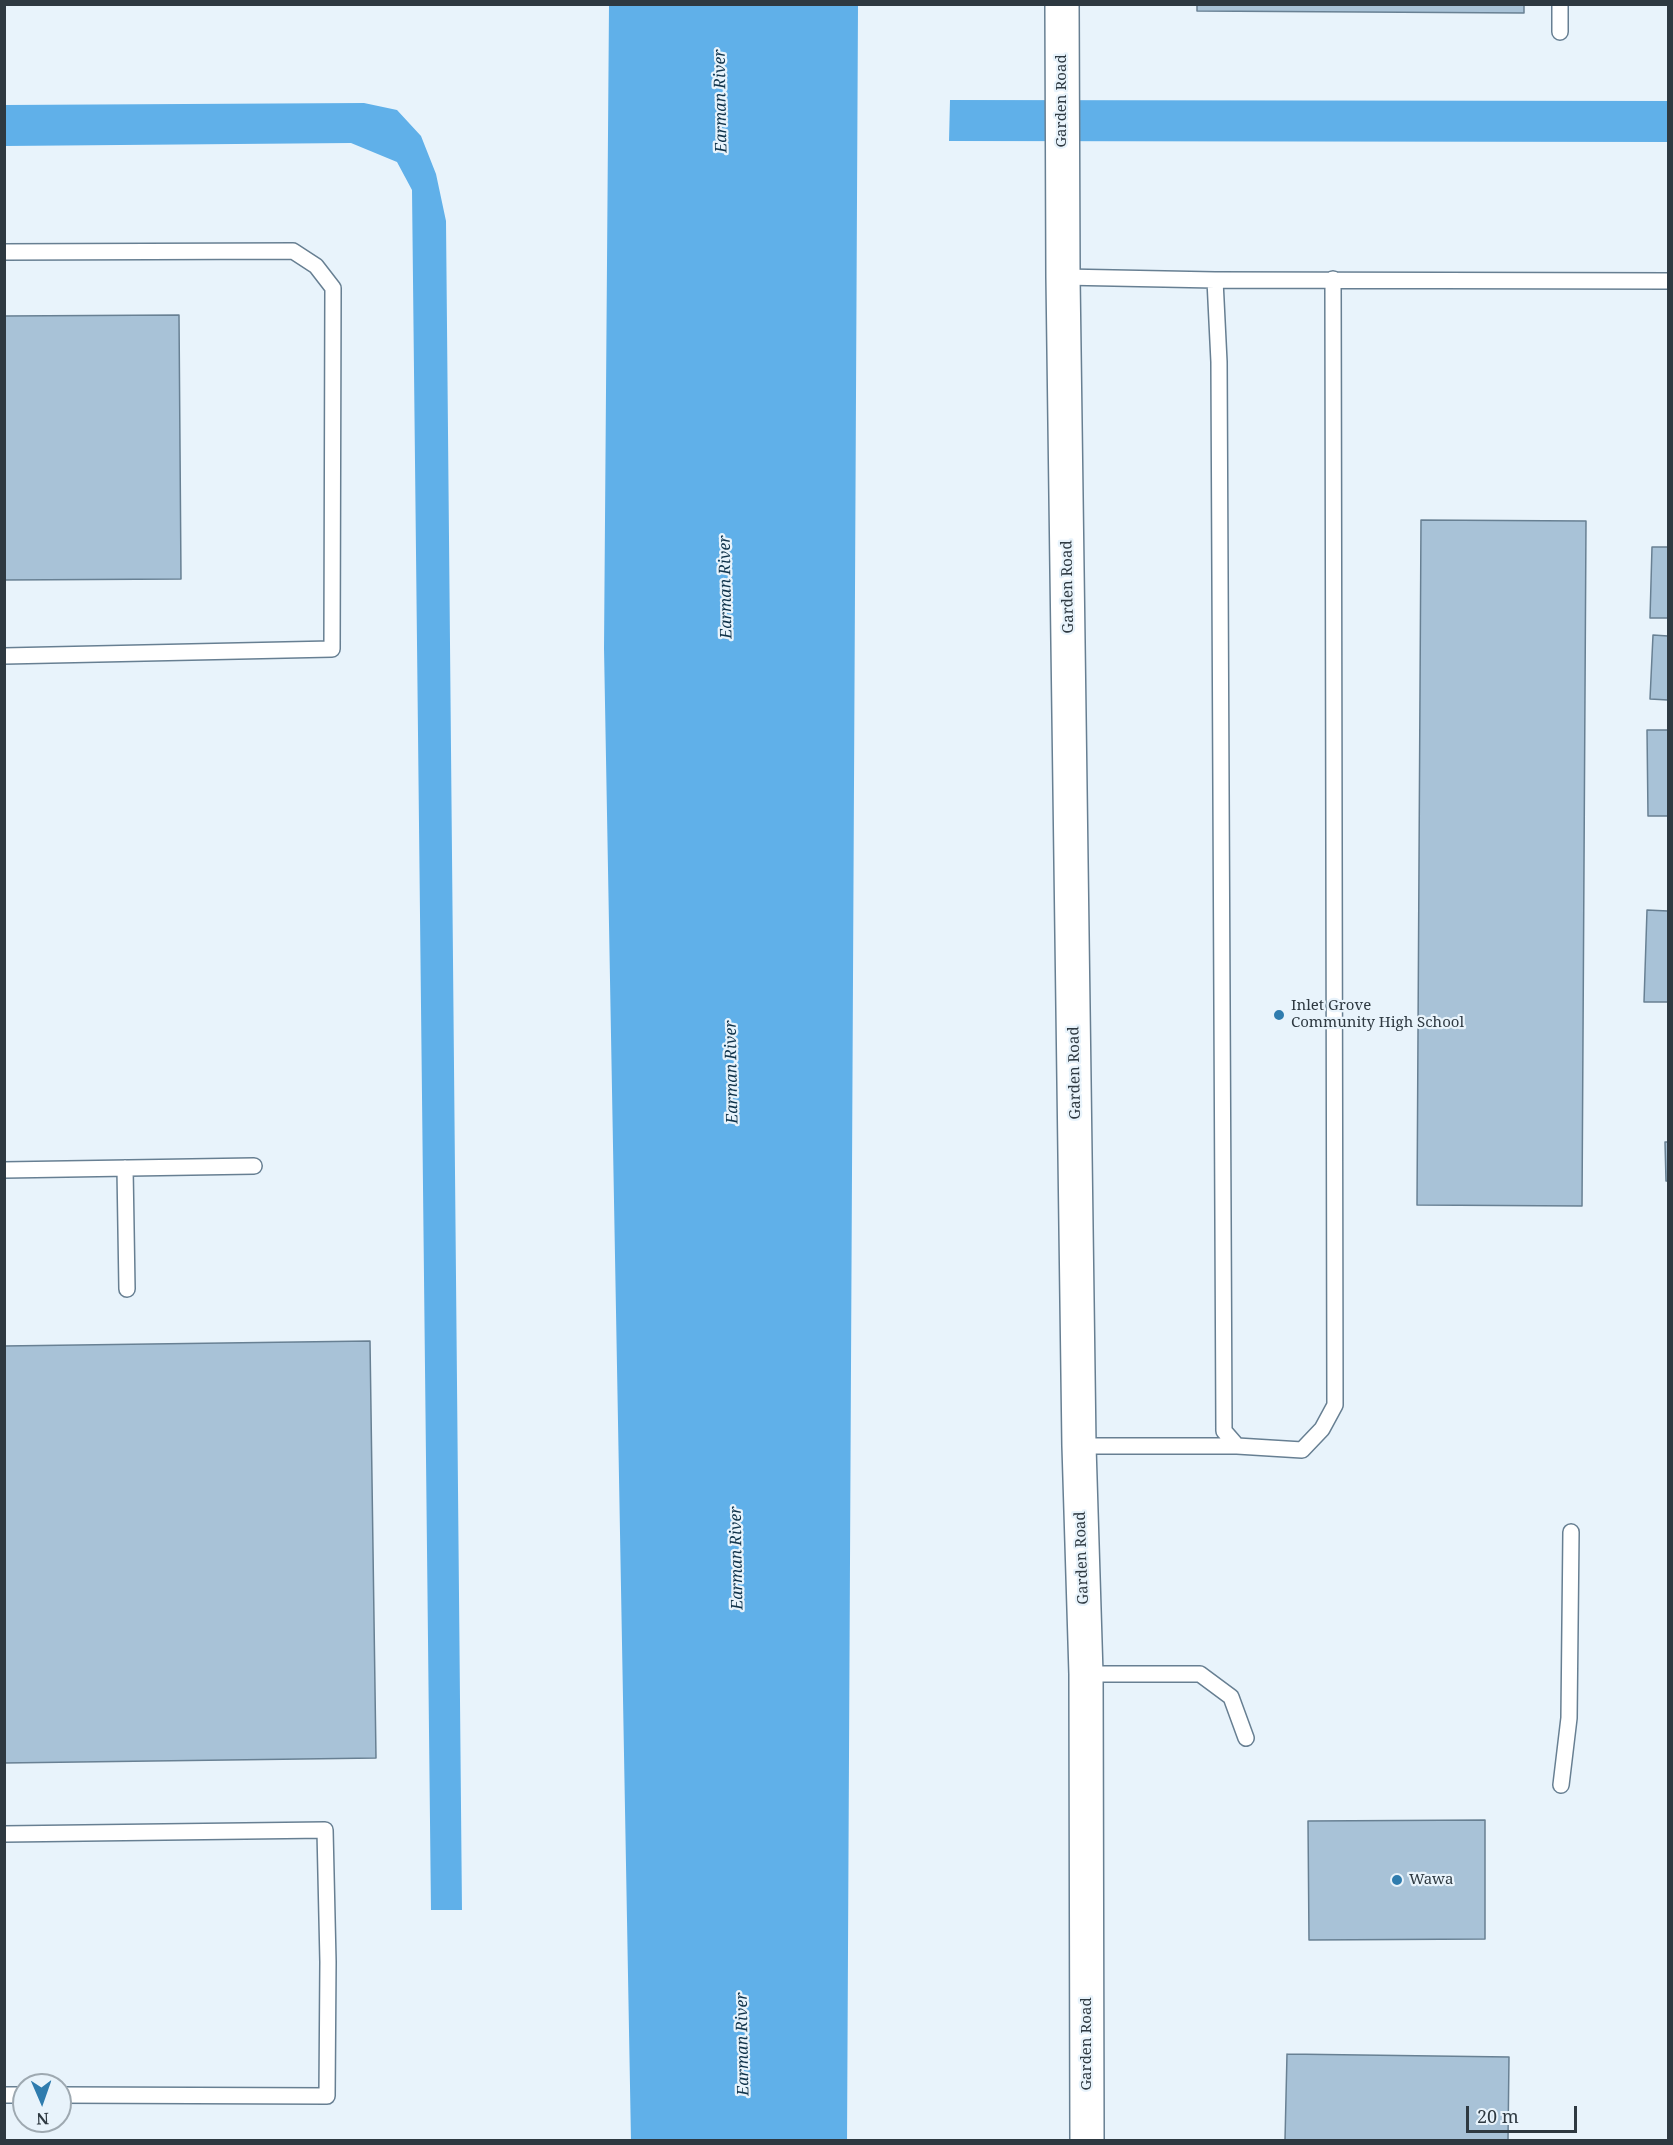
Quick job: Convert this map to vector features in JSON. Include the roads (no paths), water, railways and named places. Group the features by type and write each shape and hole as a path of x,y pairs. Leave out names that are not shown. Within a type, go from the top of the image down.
{"street":[{"name":"Garden Road","path":"1062,4 1063,277 1079,1446 1086,1674 1087,2140"}],"lane":[{"path":"1560,4 1560,32"},
{"path":"4,252 293,251 316,266 333,288 332,650 4,656"},
{"path":"1063,277 1215,280 1668,281"},
{"path":"1079,1446 1237,1446 1302,1450 1322,1429 1335,1405 1333,279"},
{"path":"1215,280 1219,362 1224,1431 1237,1446"},
{"path":"4,1170 254,1166"},
{"path":"125,1168 127,1289"},
{"path":"1561,1785 1569,1718 1571,1532"},
{"path":"1086,1674 1200,1674 1231,1697 1246,1738"},
{"path":"4,1834 325,1830 328,1962 327,2096 72,2095"}],"water":[{"name":"Earman River","path":"609,5 858,5 847,2140 631,2140 604,648"},
{"path":"950,100 1668,101 1668,142 949,141"},
{"path":"364,103 397,110 421,136 436,174 446,221 462,1910 431,1910 412,190 397,162 351,143 5,146 5,105"}],"place":[{"name":"Inlet Grove Community High School","path":"1279,1015"},
{"name":"Wawa","path":"1397,1880"}]}
